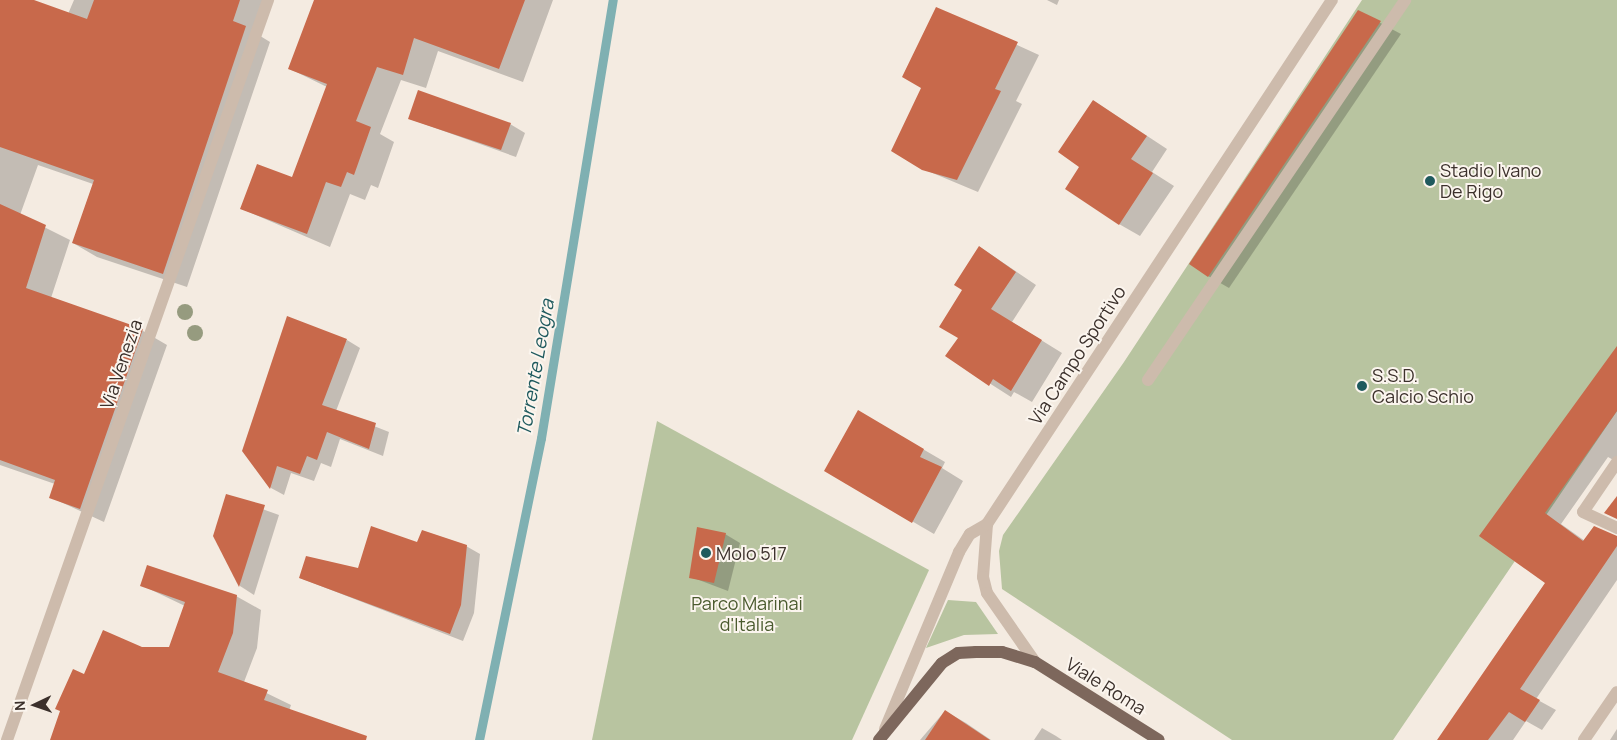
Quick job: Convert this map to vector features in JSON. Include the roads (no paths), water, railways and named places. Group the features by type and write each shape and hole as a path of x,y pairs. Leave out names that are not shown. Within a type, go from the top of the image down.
{"main road":[{"name":"Viale Roma","path":"882,735 942,663 958,653 1002,652 1035,662 1159,740"}],"street":[{"name":"Via Venezia","path":"7,740 268,0"},
{"name":"Via Campo Sportivo","path":"882,735 948,570 970,534 987,524 1332,0"},
{"path":"1148,380 1405,0"},
{"path":"1617,462 1583,512 1617,528"},
{"path":"987,524 983,577 987,593 1035,662"},
{"path":"1584,740 1617,692"}],"waterway":[{"name":"Torrente Leogra","path":"479,740 541,438 613,0"}],"place":[{"name":"Stadio Ivano De Rigo","path":"1430,181"},
{"name":"S.S.D. Calcio Schio","path":"1362,386"},
{"name":"Molo 517","path":"706,553"}],"park label":[{"name":"Parco Marinai d'Italia","path":"747,614"}]}
